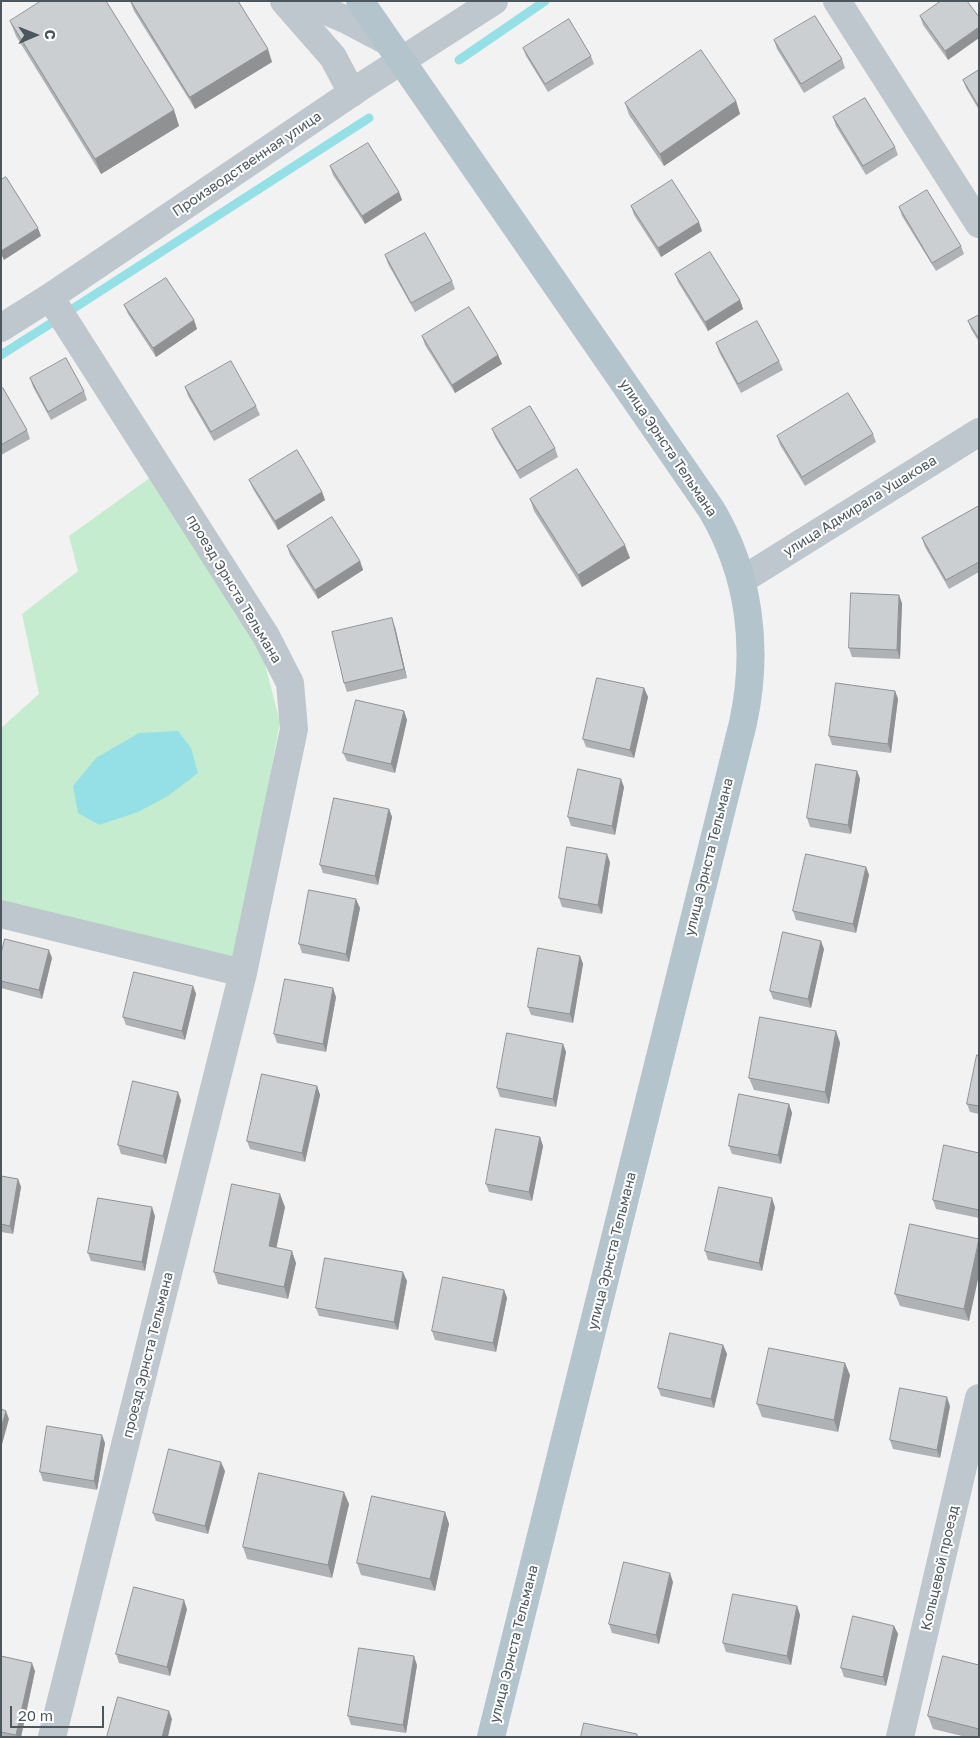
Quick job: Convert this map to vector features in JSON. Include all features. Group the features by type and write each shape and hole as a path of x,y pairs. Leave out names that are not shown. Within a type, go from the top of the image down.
{"main road":[{"name":"улица Эрнста Тельмана","path":"360,1 711,509 726,539 742,580 749,619 750,684 744,716 491,1737"}],"street":[{"path":"284,1 333,57 352,93"},
{"path":"303,1 349,21 394,51"},
{"name":"Производственная улица","path":"1,328 50,297 352,93 394,51 494,1"},
{"path":"837,1 979,224"},
{"name":"проезд Эрнста Тельмана","path":"50,297 266,636 290,683 294,729 243,974 52,1737"},
{"name":"улица Адмирала Ушакова","path":"742,580 979,432"},
{"path":"1,914 243,974"},
{"name":"Кольцевой проезд","path":"900,1737 979,1398"}],"green space":[{"path":"151,477 260,645 280,722 236,959 1,906 1,728 39,694 22,614 78,571 69,536"}],"water":[{"path":"178,731 191,748 198,773 168,796 138,812 99,825 78,813 73,786 96,758 139,733"}],"building":[{"path":"41,1 106,1 174,110 95,159 10,21"},
{"path":"131,1 238,1 268,49 190,97"},
{"path":"941,1 967,1 979,17 979,27 945,51 920,16"},
{"path":"815,16 842,59 801,84 774,40"},
{"path":"569,19 591,56 545,84 523,48"},
{"path":"701,50 736,101 660,154 625,103"},
{"path":"979,70 979,107 963,80"},
{"path":"865,98 895,147 863,166 833,117"},
{"path":"368,143 399,192 362,216 330,166"},
{"path":"6,177 38,228 1,251 1,180"},
{"path":"672,180 699,222 658,248 631,206"},
{"path":"927,190 961,246 932,263 899,207"},
{"path":"425,233 452,281 411,303 385,255"},
{"path":"710,252 740,300 705,322 675,274"},
{"path":"166,278 194,320 153,348 124,305"},
{"path":"469,307 498,355 452,385 422,336"},
{"path":"979,315 979,339 968,321"},
{"path":"757,321 779,361 738,384 716,343"},
{"path":"66,358 84,391 48,412 30,378"},
{"path":"231,361 256,406 211,432 185,387"},
{"path":"3,388 27,430 1,445 1,389"},
{"path":"848,393 873,434 802,477 777,436"},
{"path":"530,406 555,448 517,471 492,429"},
{"path":"297,450 322,492 275,521 249,480"},
{"path":"577,469 625,545 578,575 530,499"},
{"path":"979,506 979,562 946,580 922,538"},
{"path":"332,517 360,561 315,590 287,546"},
{"path":"851,593 899,595 897,650 849,648"},
{"path":"392,618 404,669 344,683 332,632"},
{"path":"597,678 644,688 630,750 583,739"},
{"path":"836,683 895,691 888,744 829,736"},
{"path":"356,700 404,711 391,764 343,753"},
{"path":"816,764 857,771 848,825 807,818"},
{"path":"578,769 621,779 612,826 568,817"},
{"path":"334,798 389,809 375,876 320,865"},
{"path":"567,847 607,854 598,905 559,898"},
{"path":"806,854 866,867 853,924 793,911"},
{"path":"309,890 356,899 346,954 299,944"},
{"path":"783,932 821,941 808,999 770,991"},
{"path":"5,939 49,950 39,990 1,981 1,954"},
{"path":"538,948 580,956 570,1014 528,1007"},
{"path":"134,972 193,986 182,1031 123,1017"},
{"path":"285,979 333,988 323,1044 274,1034"},
{"path":"760,1017 836,1031 825,1092 749,1078"},
{"path":"507,1033 563,1044 553,1099 497,1088"},
{"path":"977,1055 979,1055 979,1106 967,1104"},
{"path":"262,1074 317,1086 302,1153 247,1141"},
{"path":"133,1081 178,1092 163,1156 118,1145"},
{"path":"739,1094 789,1104 778,1155 729,1146"},
{"path":"496,1129 540,1137 529,1192 486,1184"},
{"path":"944,1145 979,1153 979,1210 933,1200"},
{"path":"1,1176 18,1179 10,1226 1,1224"},
{"path":"232,1184 280,1194 269,1246 292,1251 284,1287 214,1272"},
{"path":"719,1187 772,1198 759,1263 705,1251"},
{"path":"98,1198 152,1207 142,1262 88,1253"},
{"path":"910,1224 979,1239 964,1309 895,1294"},
{"path":"325,1258 403,1272 394,1322 316,1308"},
{"path":"443,1277 504,1290 493,1343 432,1331"},
{"path":"670,1333 723,1345 711,1399 658,1388"},
{"path":"769,1348 845,1363 834,1420 757,1404"},
{"path":"900,1388 947,1397 937,1450 890,1440"},
{"path":"1,1409 6,1411 1,1428"},
{"path":"47,1426 102,1435 94,1481 40,1472"},
{"path":"169,1449 221,1462 205,1526 153,1513"},
{"path":"259,1473 344,1492 328,1565 243,1547"},
{"path":"372,1496 445,1512 430,1579 357,1563"},
{"path":"624,1562 670,1573 656,1635 609,1624"},
{"path":"134,1587 184,1600 167,1667 116,1654"},
{"path":"733,1594 797,1606 787,1656 723,1643"},
{"path":"853,1616 894,1626 883,1677 841,1668"},
{"path":"359,1648 414,1656 403,1725 348,1716"},
{"path":"1,1656 32,1663 16,1735 1,1732"},
{"path":"943,1656 979,1665 979,1729 928,1716"},
{"path":"118,1697 169,1711 162,1737 107,1737"},
{"path":"584,1723 637,1734 637,1737 581,1737"}],"waterway":[{"path":"459,60 545,1"},
{"path":"74,308 369,118"},
{"path":"1,355 53,322"}]}
